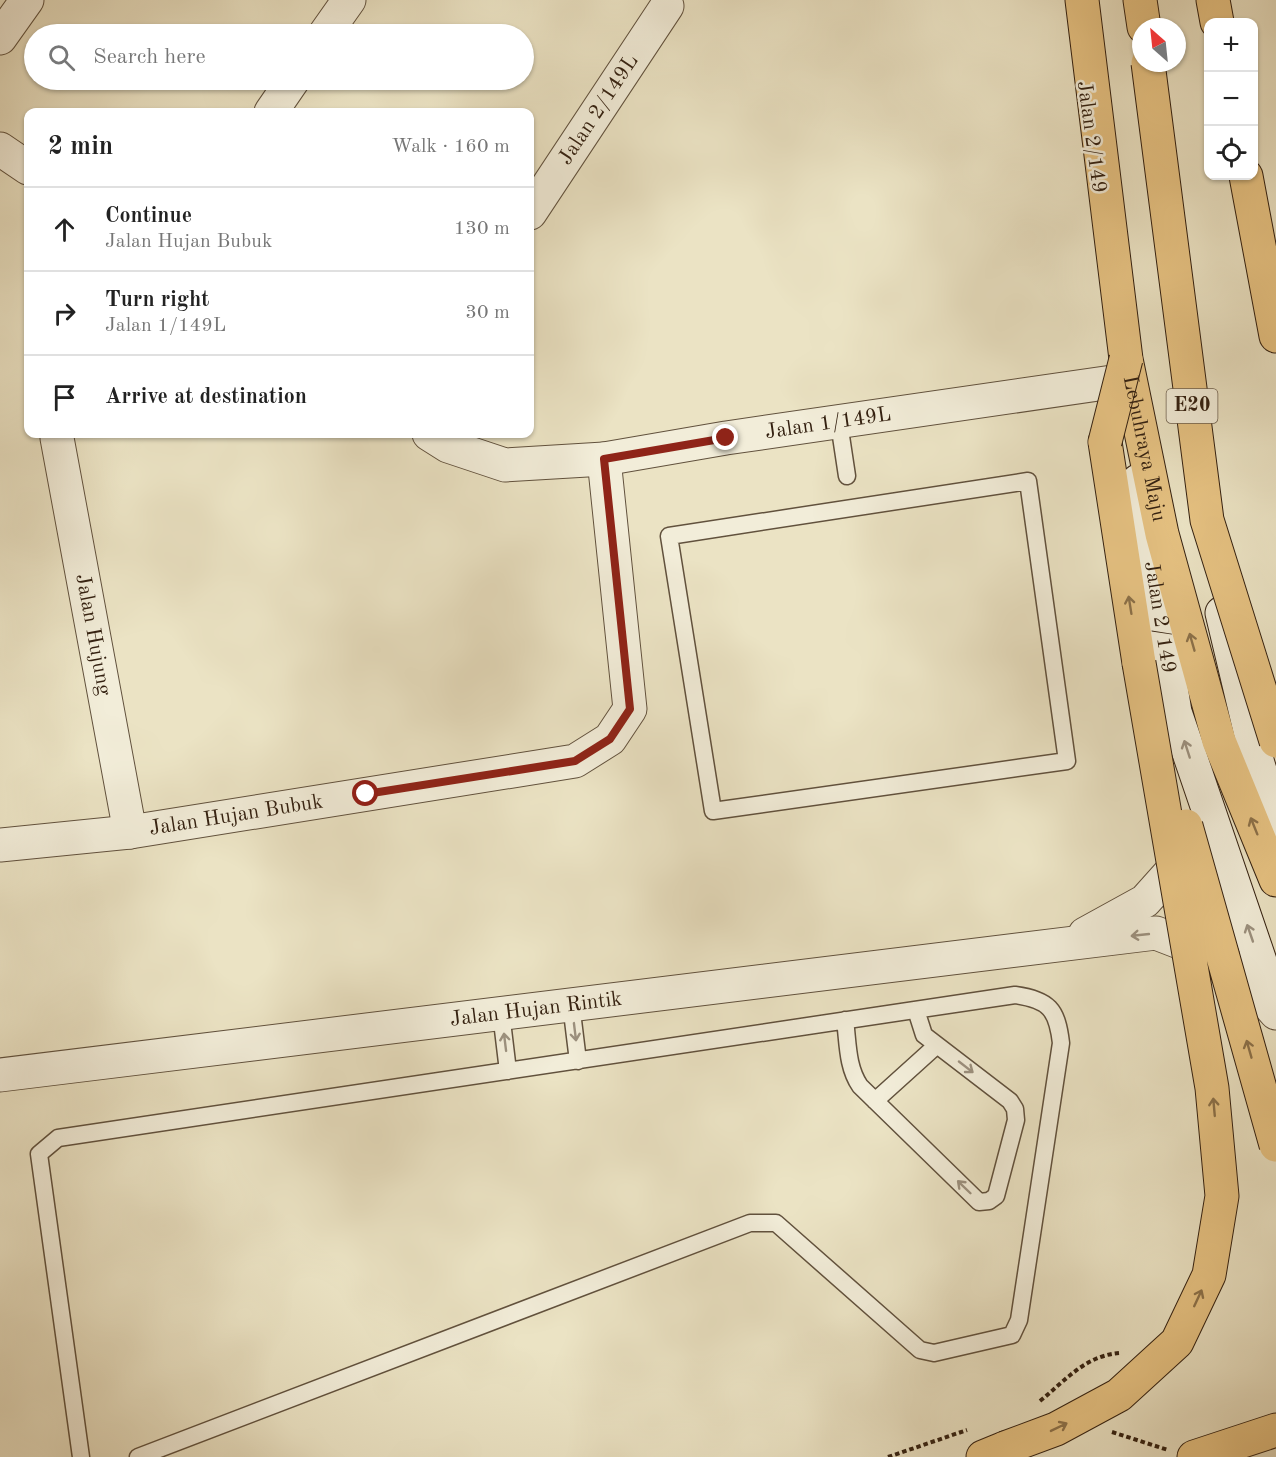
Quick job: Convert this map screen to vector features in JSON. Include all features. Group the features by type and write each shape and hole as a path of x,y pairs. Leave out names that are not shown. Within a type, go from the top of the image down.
{"highway":[{"name":"Lebuhraya Maju","path":"1082,0 1126,369 1162,534 1220,741 1276,880"},
{"path":"1140,0 1143,18"},
{"path":"1213,0 1216,18"},
{"name":"E20","path":"1149,72 1207,520 1276,741"},
{"path":"1247,180 1276,336"},
{"path":"988,1444 1056,1429 1119,1395 1177,1342 1209,1275 1222,1196 1212,1088 1139,663 1105,442 1126,369"},
{"path":"1139,663 1276,1145"},
{"path":"1194,1457 1276,1430"}],"street":[{"path":"0,38 27,0"},
{"path":"332,24 349,0"},
{"name":"Jalan 2/149","path":"1072,0 1126,369 1142,514 1175,712 1276,1008"},
{"path":"1153,0 1155,18"},
{"name":"Jalan 2/149L","path":"534,207 667,6"},
{"path":"1159,72 1179,340 1197,470 1220,603 1258,764 1276,821"},
{"path":"273,108 286,90"},
{"path":"0,149 24,165"},
{"name":"Jalan 1/149L","path":"435,438 448,446 505,465 604,459 726,438 839,423 1126,369"},
{"name":"Jalan Hujung","path":"57,438 130,832"},
{"name":"Jalan Hujan Bubuk","path":"0,845 130,832 575,761 610,739 630,709 604,459"},
{"name":"Jalan Hujan Rintik","path":"1070,942 1145,901 1179,863 1207,808"},
{"name":"Jalan Hujan Rintik","path":"0,1075 1156,933 1200,950 1238,970 1276,1013"}],"lane":[{"path":"839,423 848,476"},
{"path":"1028,481 1066,761 713,811 669,536 1028,481"},
{"path":"81,1457 39,1154 58,1138 1015,995 1035,998 1047,1006 1057,1018 1061,1043 1019,1320 1012,1335 934,1353 920,1350 776,1223 750,1223 138,1457"},
{"path":"571,1004 578,1061"},
{"path":"845,1020 853,1077 860,1086 979,1202 988,1201 996,1196 1017,1120 1015,1109 1010,1101 924,1035 916,1010"},
{"path":"501,1013 508,1071"},
{"path":"875,1101 937,1045"}],"path":[{"path":"1032,1405 1040,1401 1078,1368 1102,1355 1120,1353"},
{"path":"888,1457 988,1444"}],"route":[{"path":"366,794 575,761 610,739 630,709 604,459 726,438"}]}
